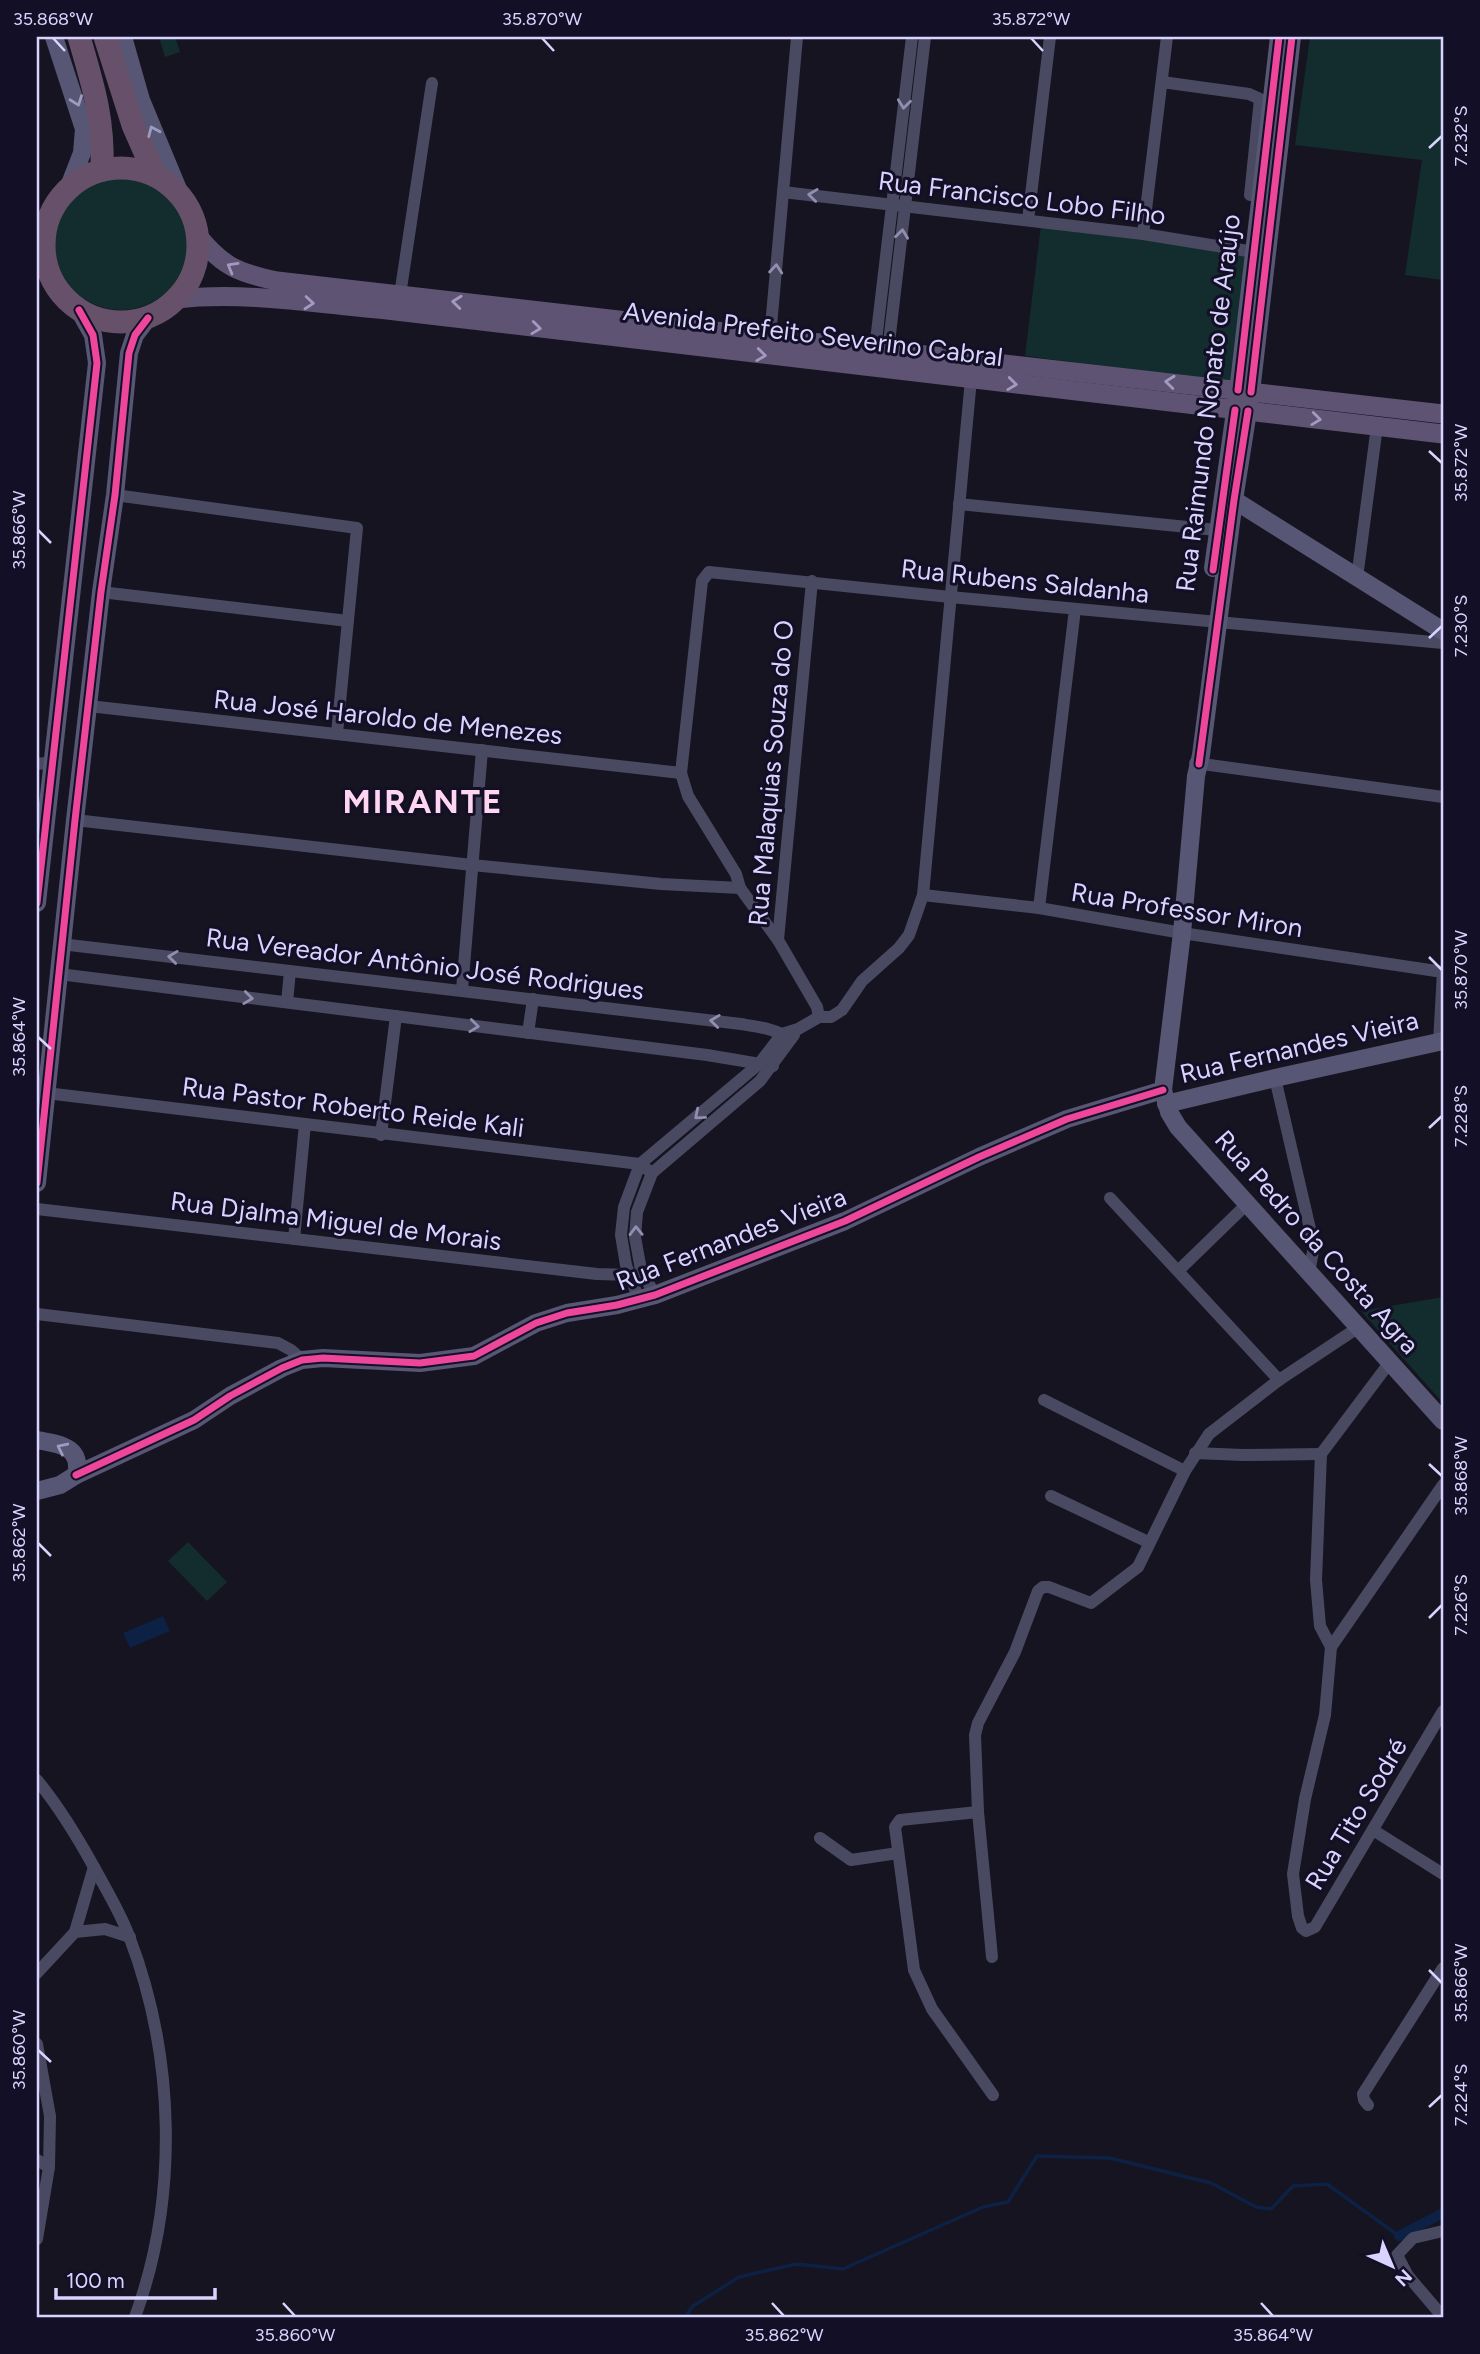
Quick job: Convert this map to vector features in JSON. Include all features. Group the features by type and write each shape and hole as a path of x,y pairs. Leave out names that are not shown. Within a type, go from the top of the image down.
{"highway":[{"path":"79,37 94,88 102,134 102,170"},
{"path":"105,37 116,77 155,175"},
{"path":"37,291 71,304 100,320 124,322 148,318 163,310 187,285 195,270 198,253 195,221 180,194 155,175 120,167 84,177 68,189 45,215 44,255 51,278 71,304"}],"main road":[{"name":"Avenida Prefeito Severino Cabral","path":"198,236 220,260 244,274 277,281 882,350 1243,401 1377,426 1443,433"},
{"name":"Avenida Prefeito Severino Cabral","path":"176,299 242,297 387,310 971,379 1443,414"}],"street":[{"path":"54,37 84,129 82,153 68,189"},
{"path":"123,37 141,100 180,194"},
{"path":"770,337 797,37"},
{"path":"882,350 885,262 912,37"},
{"path":"882,350 899,263 926,37"},
{"path":"1028,220 1050,37"},
{"path":"1143,234 1167,82 1167,37"},
{"name":"Rua Raimundo Nonato de Araújo","path":"1212,621 1234,500 1254,252 1279,37"},
{"name":"Rua Raimundo Nonato de Araújo","path":"1165,1097 1212,621 1217,530 1243,401 1292,37"},
{"path":"1167,82 1256,95 1260,99 1250,195"},
{"path":"400,295 432,83"},
{"name":"Rua Francisco Lobo Filho","path":"783,192 1143,234 1254,252"},
{"path":"885,262 899,263"},
{"path":"37,904 45,763 66,636 97,363 93,335 71,304"},
{"path":"37,1183 46,1093 44,1043 59,974 129,353 135,335 148,318"},
{"path":"647,1297 635,1237 640,1164 759,1064 790,1034 819,1017 831,1017 842,1010 862,981 909,935 923,895 971,379"},
{"path":"1357,578 1377,426"},
{"path":"115,495 358,528 337,733"},
{"path":"1234,500 1443,631"},
{"path":"959,504 1217,530"},
{"name":"Rua Rubens Saldanha","path":"681,773 702,581 709,572 1443,643"},
{"name":"Rua Malaquias Souza do O","path":"812,582 779,940 817,1007 819,1017"},
{"path":"101,592 348,621"},
{"path":"1039,908 1075,609"},
{"path":"66,636 96,637"},
{"name":"Rua José Haroldo de Menezes","path":"89,706 681,773"},
{"path":"462,990 482,750"},
{"path":"1197,768 1443,797"},
{"path":"681,773 688,796 736,874 740,888 779,940"},
{"path":"75,820 472,865 661,884 740,888"},
{"name":"Rua Professor Miron","path":"923,895 1039,908 1182,933 1443,972"},
{"name":"Rua Vereador Antônio José Rodrigues","path":"61,944 741,1024 790,1034"},
{"path":"286,1003 290,971"},
{"path":"1441,1042 1443,972"},
{"path":"59,974 773,1066"},
{"path":"528,1033 533,999"},
{"path":"381,1135 396,1016"},
{"path":"647,1297 630,1275 626,1265 621,1235 624,1207 652,1173 760,1081 773,1066 790,1034"},
{"name":"Rua Fernandes Vieira","path":"37,1491 60,1485 194,1420 230,1396 302,1360 323,1358 420,1363 474,1356 536,1323 567,1313 647,1297 845,1221 979,1157 1067,1119 1441,1042"},
{"path":"1275,1078 1314,1246 1309,1273"},
{"name":"Rua Pastor Roberto Reide Kali","path":"46,1093 640,1164"},
{"name":"Rua Pedro da Costa Agra","path":"1165,1097 1178,1127 1443,1421"},
{"path":"294,1239 305,1124"},
{"path":"640,1164 652,1173"},
{"path":"1110,1198 1279,1380"},
{"path":"1179,1270 1247,1204"},
{"name":"Rua Djalma Miguel de Morais","path":"37,1209 597,1274 630,1275"},
{"path":"37,1314 278,1343 302,1360"},
{"path":"992,1956 975,1775 976,1728 1015,1652 1038,1591 1049,1587 1091,1603 1138,1567 1148,1542 1195,1453 1217,1426 1279,1380 1359,1327"},
{"path":"1390,1362 1321,1454 1316,1580 1320,1626 1331,1647 1443,1485"},
{"path":"1044,1401 1185,1471"},
{"path":"37,1440 68,1448 75,1455 78,1467 76,1475"},
{"path":"1195,1453 1321,1454"},
{"path":"1051,1496 1148,1542"},
{"name":"Rua Tito Sodré","path":"1331,1647 1325,1715 1305,1798 1293,1874 1295,1902 1302,1928 1306,1931 1315,1927 1443,1711"},
{"path":"37,1780 82,1842 130,1937 161,2059 166,2146 159,2231 145,2290 135,2317"},
{"path":"978,1812 900,1820 897,1823 898,1853 915,1970 932,2008 993,2095"},
{"path":"1373,1830 1443,1874"},
{"path":"820,1838 852,1860 898,1853"},
{"path":"37,1973 75,1932 94,1867"},
{"path":"75,1932 105,1929 130,1937"},
{"path":"1368,2105 1363,2094 1443,1968"},
{"path":"37,2045 50,2116 49,2167 37,2239"},
{"path":"37,2129 50,2116"},
{"path":"37,2160 49,2167"},
{"path":"1443,2231 1413,2238 1396,2255 1408,2276 1443,2317"}],"green space":[{"path":"159,37 175,37 180,52 165,57"},
{"path":"1310,37 1443,37 1443,280 1405,275 1422,160 1295,145"},
{"path":"121,178 146,183 168,197 182,219 187,244 182,269 168,291 146,305 121,310 96,305 74,291 60,269 55,244 60,219 74,197 96,183"},
{"path":"1041,225 1252,255 1235,383 1025,356"},
{"path":"1443,1297 1443,1403 1361,1311"},
{"path":"188,1542 227,1582 207,1601 168,1561"}],"water":[{"path":"163,1616 170,1631 130,1648 123,1633"}],"waterway":[{"path":"685,2317 693,2306 739,2277 796,2264 843,2269 983,2207 1008,2202 1037,2156 1110,2158 1211,2183 1256,2207 1271,2209 1293,2186 1327,2184 1399,2236"},
{"path":"1399,2236 1443,2213"}],"cycle path":[{"path":"1238,390 1279,37"},
{"path":"1251,392 1292,37"},
{"path":"37,903 97,363 93,335 79,310"},
{"path":"37,1183 75,820 115,495 129,353 135,335 148,318"},
{"path":"1213,570 1235,410"},
{"path":"1199,764 1248,411"},
{"path":"76,1475 194,1420 230,1396 302,1360 323,1358 420,1363 474,1356 536,1323 567,1313 617,1305 655,1295 845,1221 979,1157 1067,1119 1163,1090"}],"district":[{"name":"MIRANTE","path":"423,801"}]}
